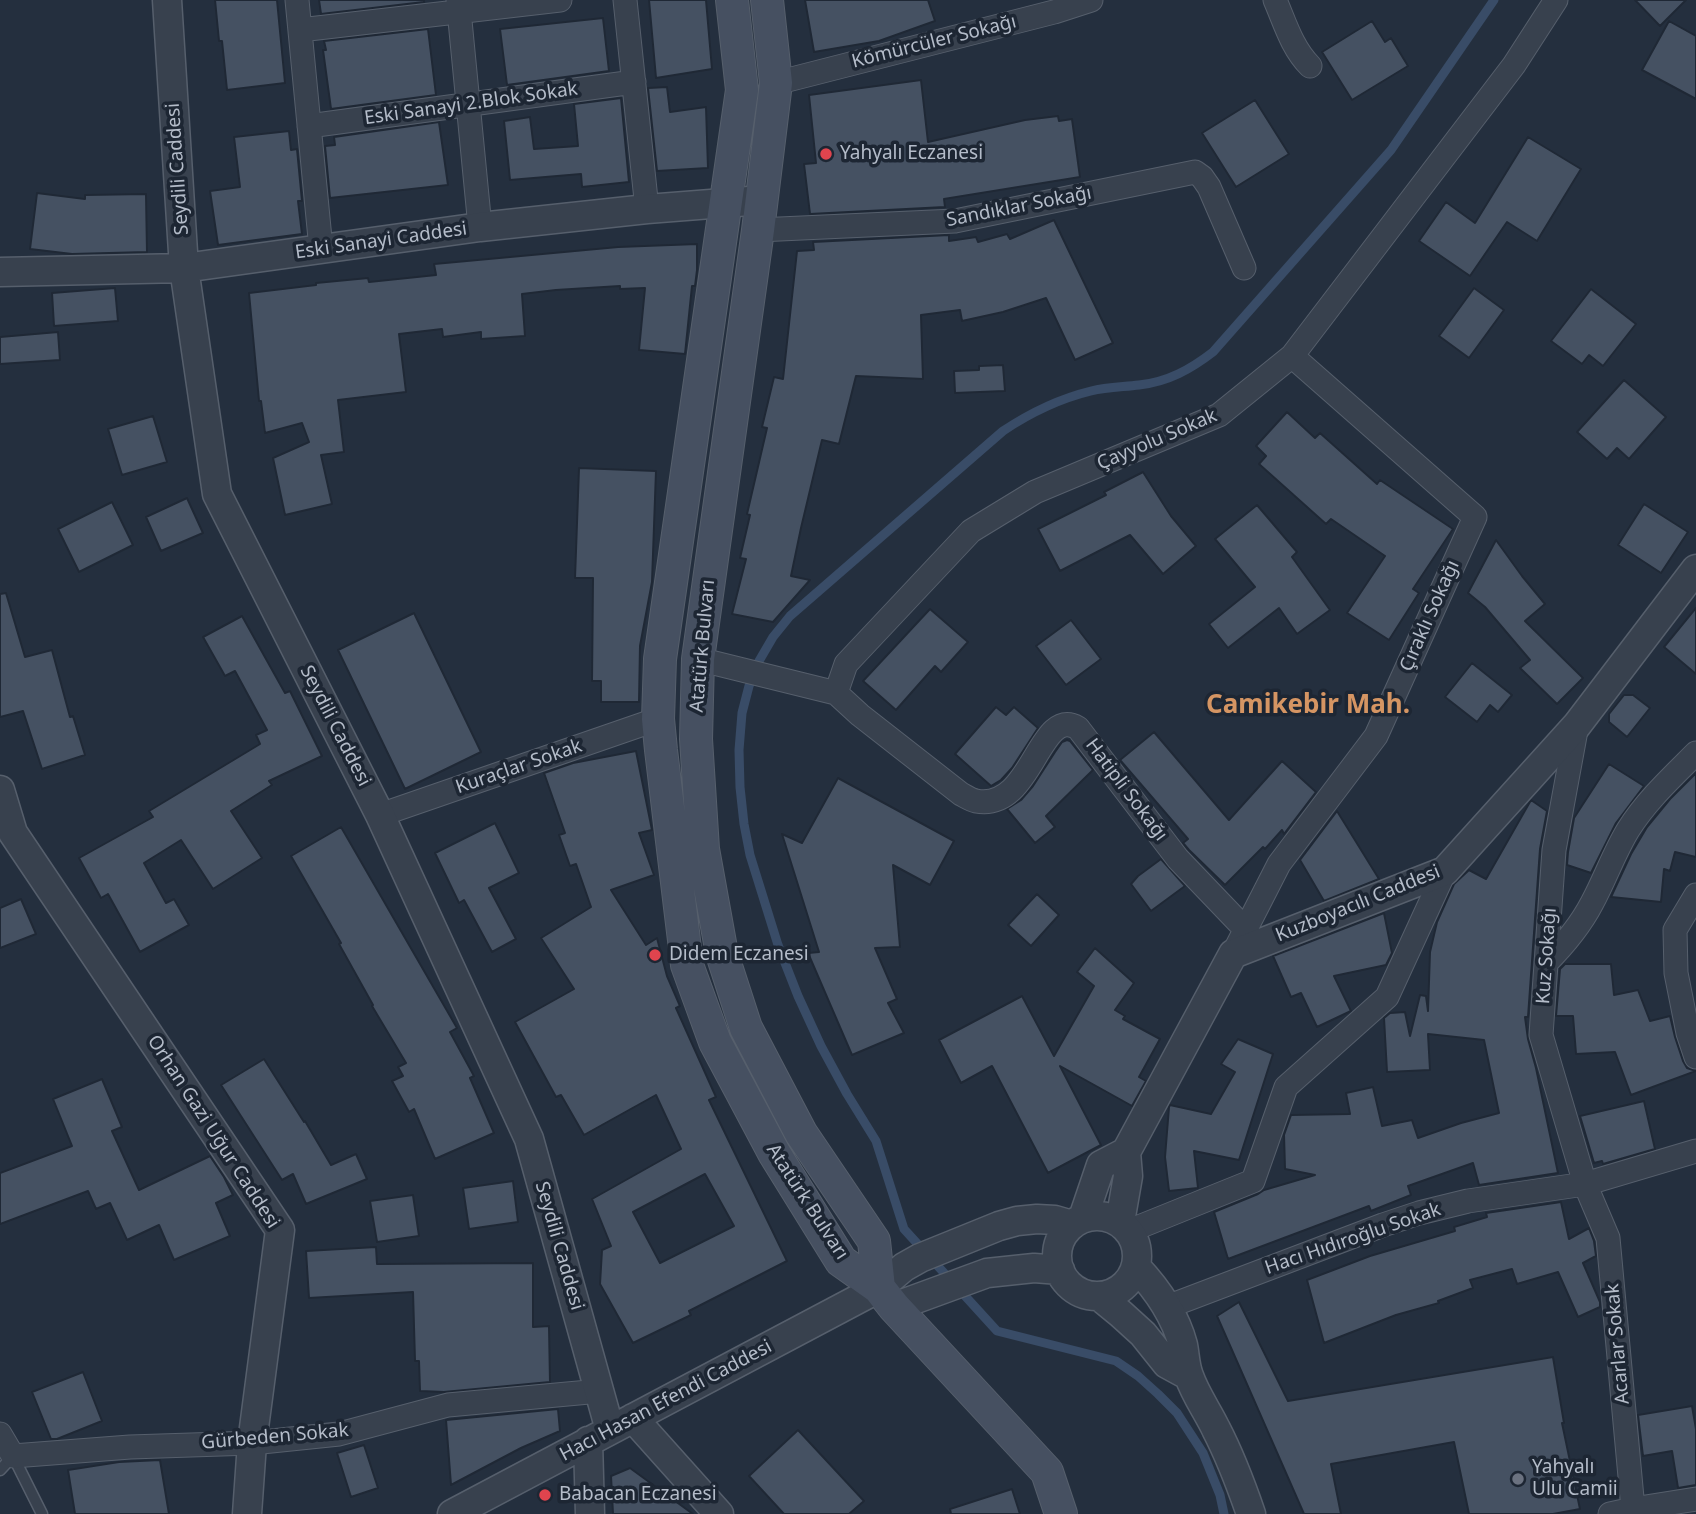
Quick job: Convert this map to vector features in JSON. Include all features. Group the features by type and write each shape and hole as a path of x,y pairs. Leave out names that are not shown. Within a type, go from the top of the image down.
{"main road":[{"name":"Atatürk Bulvarı","path":"732,0 742,90 660,659 658,719 661,750 687,965 715,1042 774,1153 841,1261 887,1297"},
{"name":"Atatürk Bulvarı","path":"767,0 776,83 698,659 696,739 703,849 722,954 746,1028 801,1133 874,1241 887,1297"},
{"path":"887,1297 1047,1472 1061,1514"}],"street":[{"name":"Seydili Caddesi","path":"167,0 184,268 217,494 380,815 529,1139 610,1430"},
{"path":"297,0 321,249"},
{"path":"300,30 458,6 560,0"},
{"path":"625,0 647,209"},
{"name":"Kömürcüler Sokağı","path":"776,83 1053,6 1091,0"},
{"path":"1275,0 1295,47 1310,66"},
{"name":"Çayyolu Sokak","path":"836,693 846,664 971,531 1035,492 1219,415 1292,356 1514,65 1556,0"},
{"path":"458,6 480,227"},
{"name":"Eski Sanayi 2.Blok Sokak","path":"309,126 634,82"},
{"name":"Sandıklar Sokağı","path":"760,215 955,221 1195,172 1209,187 1244,268"},
{"name":"Eski Sanayi Caddesi","path":"0,272 184,268 480,227 727,202 760,215"},
{"name":"Çıraklı Sokağı","path":"1239,942 1279,864 1376,736 1475,517 1292,356"},
{"name":"Kuzboyacılı Caddesi","path":"1239,942 1445,872 1577,725 1696,569"},
{"path":"698,659 836,693"},
{"name":"Hatipli Sokağı","path":"836,693 961,794 976,801 992,801 1016,786 1048,735 1056,727 1073,725 1078,728 1239,942"},
{"name":"Kuraçlar Sokak","path":"380,815 658,719"},
{"name":"Kuz Sokağı","path":"1577,725 1554,850 1541,1035 1585,1184"},
{"path":"1546,963 1567,941 1592,904 1628,831 1643,809 1696,753"},
{"name":"Orhan Gazi Uğur Caddesi","path":"0,790 13,833 280,1230 252,1443 247,1514"},
{"path":"1124,1227 1253,1181 1286,1087 1387,997 1445,872"},
{"path":"1696,895 1675,930 1675,973 1696,1057"},
{"path":"1124,1227 1128,1176 1126,1152 1239,942"},
{"name":"Hacı Hıdıroğlu Sokak","path":"1167,1307 1419,1213 1468,1201 1585,1184 1696,1151"},
{"path":"1078,1222 1101,1165 1126,1152"},
{"name":"Acarlar Sokak","path":"1585,1184 1608,1238 1633,1508"},
{"path":"1096,1216 1108,1217 1124,1227 1135,1242 1138,1254 1131,1278 1122,1287 1099,1296 1086,1295 1066,1281 1059,1270 1057,1257 1064,1234 1078,1222 1096,1216"},
{"path":"887,1297 904,1267 999,1226 1037,1219 1078,1222"},
{"path":"1136,1267 1167,1307 1183,1345 1189,1376 1217,1430 1251,1514"},
{"path":"887,1297 925,1295 967,1279 1009,1269 1059,1270"},
{"path":"1099,1296 1143,1334 1167,1364 1189,1376"},
{"name":"Hacı Hasan Efendi Caddesi","path":"452,1514 610,1430 887,1297"},
{"name":"Gürbeden Sokak","path":"6,1463 130,1447 252,1443 339,1434 448,1405 600,1391"},
{"path":"590,1514 610,1430 719,1514"},
{"path":"0,1434 6,1463"},
{"path":"1610,1514 1696,1499"}],"lane":[{"path":"6,1463 42,1514"}],"building":[{"path":"215,0 277,0 285,83 227,90"},
{"path":"319,0 424,0 424,2 321,14"},
{"path":"649,0 706,0 712,69 656,78"},
{"path":"805,0 928,0 935,21 879,41 814,52"},
{"path":"1635,0 1686,0 1660,26"},
{"path":"603,18 609,71 507,85 500,29"},
{"path":"1372,21 1385,42 1391,38 1408,66 1352,100 1322,52"},
{"path":"1669,21 1696,36 1696,99 1642,70"},
{"path":"428,29 436,95 331,109 324,41"},
{"path":"921,80 928,142 1025,120 1058,116 1059,121 1072,119 1080,177 944,199 945,207 810,214 804,164 816,163 809,95"},
{"path":"667,87 670,112 706,107 708,168 657,171 648,88"},
{"path":"621,98 629,182 582,187 581,174 510,180 504,121 530,117 534,149 578,146 574,104"},
{"path":"1255,100 1289,154 1236,187 1202,133"},
{"path":"439,122 448,185 330,198 325,146 335,145 334,137"},
{"path":"289,131 291,150 297,149 302,234 218,245 210,191 240,187 234,137"},
{"path":"1528,137 1581,169 1537,241 1507,222 1470,276 1419,241 1446,202 1475,223"},
{"path":"37,193 85,199 85,195 146,194 147,252 72,254 30,249"},
{"path":"1054,220 1113,343 1075,360 1046,298 1003,312 962,321 960,310 921,315 923,379 856,376 839,444 822,440 791,576 810,580 773,622 732,614 746,559 740,558 767,428 762,427 774,377 783,379 797,251 814,250 813,242 949,235 949,241 976,237 978,242 1007,234 1010,239"},
{"path":"697,244 697,270 695,286 692,286 685,354 639,350 645,288 620,289 620,286 522,294 525,336 481,339 481,332 443,337 442,329 399,334 406,392 338,400 344,452 321,455 332,504 285,515 273,458 309,442 302,423 265,433 259,401 249,293 316,283 368,278 369,282 436,275 434,264 618,247"},
{"path":"115,288 118,321 54,326 52,293"},
{"path":"1474,288 1504,310 1469,358 1439,336"},
{"path":"1591,289 1636,324 1603,366 1589,355 1582,364 1551,341"},
{"path":"58,332 60,360 0,364 0,337"},
{"path":"1003,365 1005,391 955,393 954,371"},
{"path":"1624,380 1666,417 1629,459 1617,448 1607,459 1577,432"},
{"path":"1287,412 1315,438 1320,433 1377,484 1380,480 1453,529 1413,589 1419,593 1389,640 1347,613 1385,556 1331,519 1326,524 1259,464 1266,456 1256,446"},
{"path":"153,416 167,462 122,475 108,429"},
{"path":"579,468 656,471 652,582 640,646 639,702 601,702 601,681 592,681 593,578 575,578"},
{"path":"1143,472 1171,516 1196,546 1163,574 1130,535 1060,571 1038,529 1106,495 1104,492"},
{"path":"187,498 203,533 161,551 146,517"},
{"path":"112,502 133,545 79,572 58,529"},
{"path":"1644,504 1688,532 1661,573 1618,545"},
{"path":"1257,505 1297,552 1292,557 1330,610 1297,634 1279,608 1228,648 1209,624 1255,587 1215,539"},
{"path":"1496,540 1545,604 1525,621 1583,678 1557,704 1520,668 1530,660 1485,607 1468,593"},
{"path":"6,593 25,657 52,650 70,717 73,716 85,755 42,769 23,711 0,717 0,594"},
{"path":"1696,608 1696,674 1664,647"},
{"path":"930,609 968,642 941,672 935,666 896,710 863,681"},
{"path":"414,613 481,752 405,789 338,650"},
{"path":"242,616 285,693 290,691 322,756 269,781 272,785 231,811 262,858 213,889 181,840 144,863 166,903 174,899 189,925 140,952 108,894 101,898 79,858 153,817 149,811 260,744 256,735 267,730 235,671 225,676 203,637"},
{"path":"1071,620 1101,659 1066,685 1036,646"},
{"path":"1472,663 1512,695 1498,712 1490,705 1477,722 1445,697"},
{"path":"1624,695 1633,695 1650,708 1627,737 1609,722 1609,714"},
{"path":"996,707 1006,715 1014,707 1038,728 1012,768 991,786 955,754"},
{"path":"1154,732 1229,820 1282,761 1316,792 1284,834 1282,830 1225,885 1183,843 1188,839 1120,760"},
{"path":"1067,740 1093,770 1046,816 1055,827 1035,843 1007,809 1021,800 1062,742"},
{"path":"636,751 652,830 639,833 654,875 611,890 646,945 657,938 667,976 680,1006 676,1008 716,1097 709,1100 787,1261 689,1311 691,1315 633,1343 600,1284 602,1250 611,1246 592,1199 681,1149 656,1095 584,1135 561,1095 556,1097 515,1022 574,989 541,938 591,907 576,864 570,866 559,835 565,833 544,773 573,763","holes":["705,1174 734,1226 660,1263 633,1212"]},
{"path":"1609,764 1644,786 1616,823 1591,873 1567,865 1568,852 1574,818"},
{"path":"1696,773 1696,857 1675,852 1670,871 1664,869 1661,902 1611,897 1647,827"},
{"path":"838,778 954,841 930,885 893,865 900,947 875,948 897,999 888,1003 904,1033 852,1055 808,953 819,952 782,834 802,843"},
{"path":"1531,800 1547,811 1540,849 1528,1017 1525,1017 1558,1173 1479,1185 1473,1163 1408,1186 1411,1195 1371,1211 1369,1206 1228,1259 1214,1212 1264,1190 1315,1175 1285,1169 1284,1135 1291,1115 1350,1114 1346,1093 1373,1087 1382,1126 1412,1120 1418,1138 1499,1113 1484,1040 1428,1034 1430,1070 1387,1072 1384,1018 1390,1013 1405,1012 1410,1036 1420,995 1426,996 1428,1011 1430,952 1437,922 1454,884 1469,870 1486,879"},
{"path":"1337,811 1379,879 1324,901 1300,860"},
{"path":"495,823 519,873 489,888 516,939 492,952 464,900 459,903 435,853"},
{"path":"341,827 457,1028 450,1032 474,1076 470,1078 494,1133 435,1159 414,1109 409,1112 392,1081 403,1076 398,1067 406,1063 291,856"},
{"path":"1161,859 1185,886 1151,911 1131,884"},
{"path":"1037,894 1059,915 1031,946 1008,925"},
{"path":"21,899 36,934 0,948 0,908"},
{"path":"1384,913 1392,953 1386,965 1334,976 1351,1011 1317,1027 1301,993 1291,997 1273,956"},
{"path":"1095,948 1134,983 1115,1010 1125,1016 1123,1019 1160,1039 1139,1077 1146,1081 1132,1106 1060,1066 1101,1145 1048,1173 992,1066 961,1083 939,1040 1022,996 1054,1056 1094,986 1077,972"},
{"path":"1565,964 1611,964 1614,995 1638,990 1650,1021 1670,1016 1683,1061 1687,1068 1696,1071 1631,1095 1615,1052 1576,1054 1573,1016 1556,1016 1560,969"},
{"path":"1238,1039 1273,1054 1239,1160 1194,1151 1198,1188 1169,1191 1165,1157 1169,1107 1170,1105 1211,1114 1235,1072 1221,1064"},
{"path":"264,1059 331,1165 356,1154 367,1179 306,1204 293,1174 282,1180 221,1085"},
{"path":"102,1079 122,1127 112,1131 139,1190 210,1156 233,1195 216,1203 230,1236 174,1260 159,1225 127,1240 110,1203 96,1209 88,1191 0,1224 0,1173 72,1146 53,1099"},
{"path":"1644,1101 1655,1149 1603,1164 1602,1161 1594,1163 1580,1116"},
{"path":"513,1181 518,1222 469,1229 463,1188"},
{"path":"413,1195 419,1236 377,1242 370,1201"},
{"path":"1561,1202 1569,1239 1589,1228 1594,1241 1596,1256 1583,1263 1600,1307 1578,1317 1558,1272 1517,1284 1512,1269 1470,1280 1473,1288 1438,1301 1439,1303 1396,1315 1324,1343 1307,1280 1370,1256 1455,1231 1454,1227 1487,1217 1486,1213"},
{"path":"376,1247 377,1264 533,1263 533,1327 549,1326 550,1382 444,1392 420,1391 419,1361 415,1361 413,1292 309,1298 306,1251"},
{"path":"1239,1302 1288,1401 1553,1357 1562,1423 1580,1509 1553,1514 1469,1514 1454,1442 1331,1464 1341,1514 1304,1514 1217,1316"},
{"path":"83,1372 102,1421 51,1439 32,1392"},
{"path":"1692,1406 1696,1429 1696,1485 1678,1488 1672,1451 1643,1456 1638,1415"},
{"path":"558,1409 560,1431 451,1485 446,1420"},
{"path":"798,1430 864,1501 849,1514 784,1514 749,1476"},
{"path":"364,1445 378,1488 351,1497 337,1453"},
{"path":"160,1460 169,1514 75,1514 68,1470 119,1462"},
{"path":"630,1468 693,1514 613,1514 611,1476"},
{"path":"1012,1489 1020,1514 951,1514 950,1509"}],"waterway":[{"path":"1224,1514 1220,1495 1203,1453 1177,1413 1138,1376 1116,1361 997,1331 904,1229 876,1141 821,1046 778,945 750,855 744,824 739,750 742,713 759,661 790,616 1003,431 1045,407 1079,394 1169,378 1213,352 1391,150 1494,0"}],"place":[{"name":"Yahyalı Eczanesi","path":"826,154"},
{"name":"Didem Eczanesi","path":"655,955"},
{"name":"Yahyalı Ulu Camii","path":"1518,1479"},
{"name":"Babacan Eczanesi","path":"545,1495"}],"district":[{"name":"Camikebir Mah.","path":"1308,706"}]}
